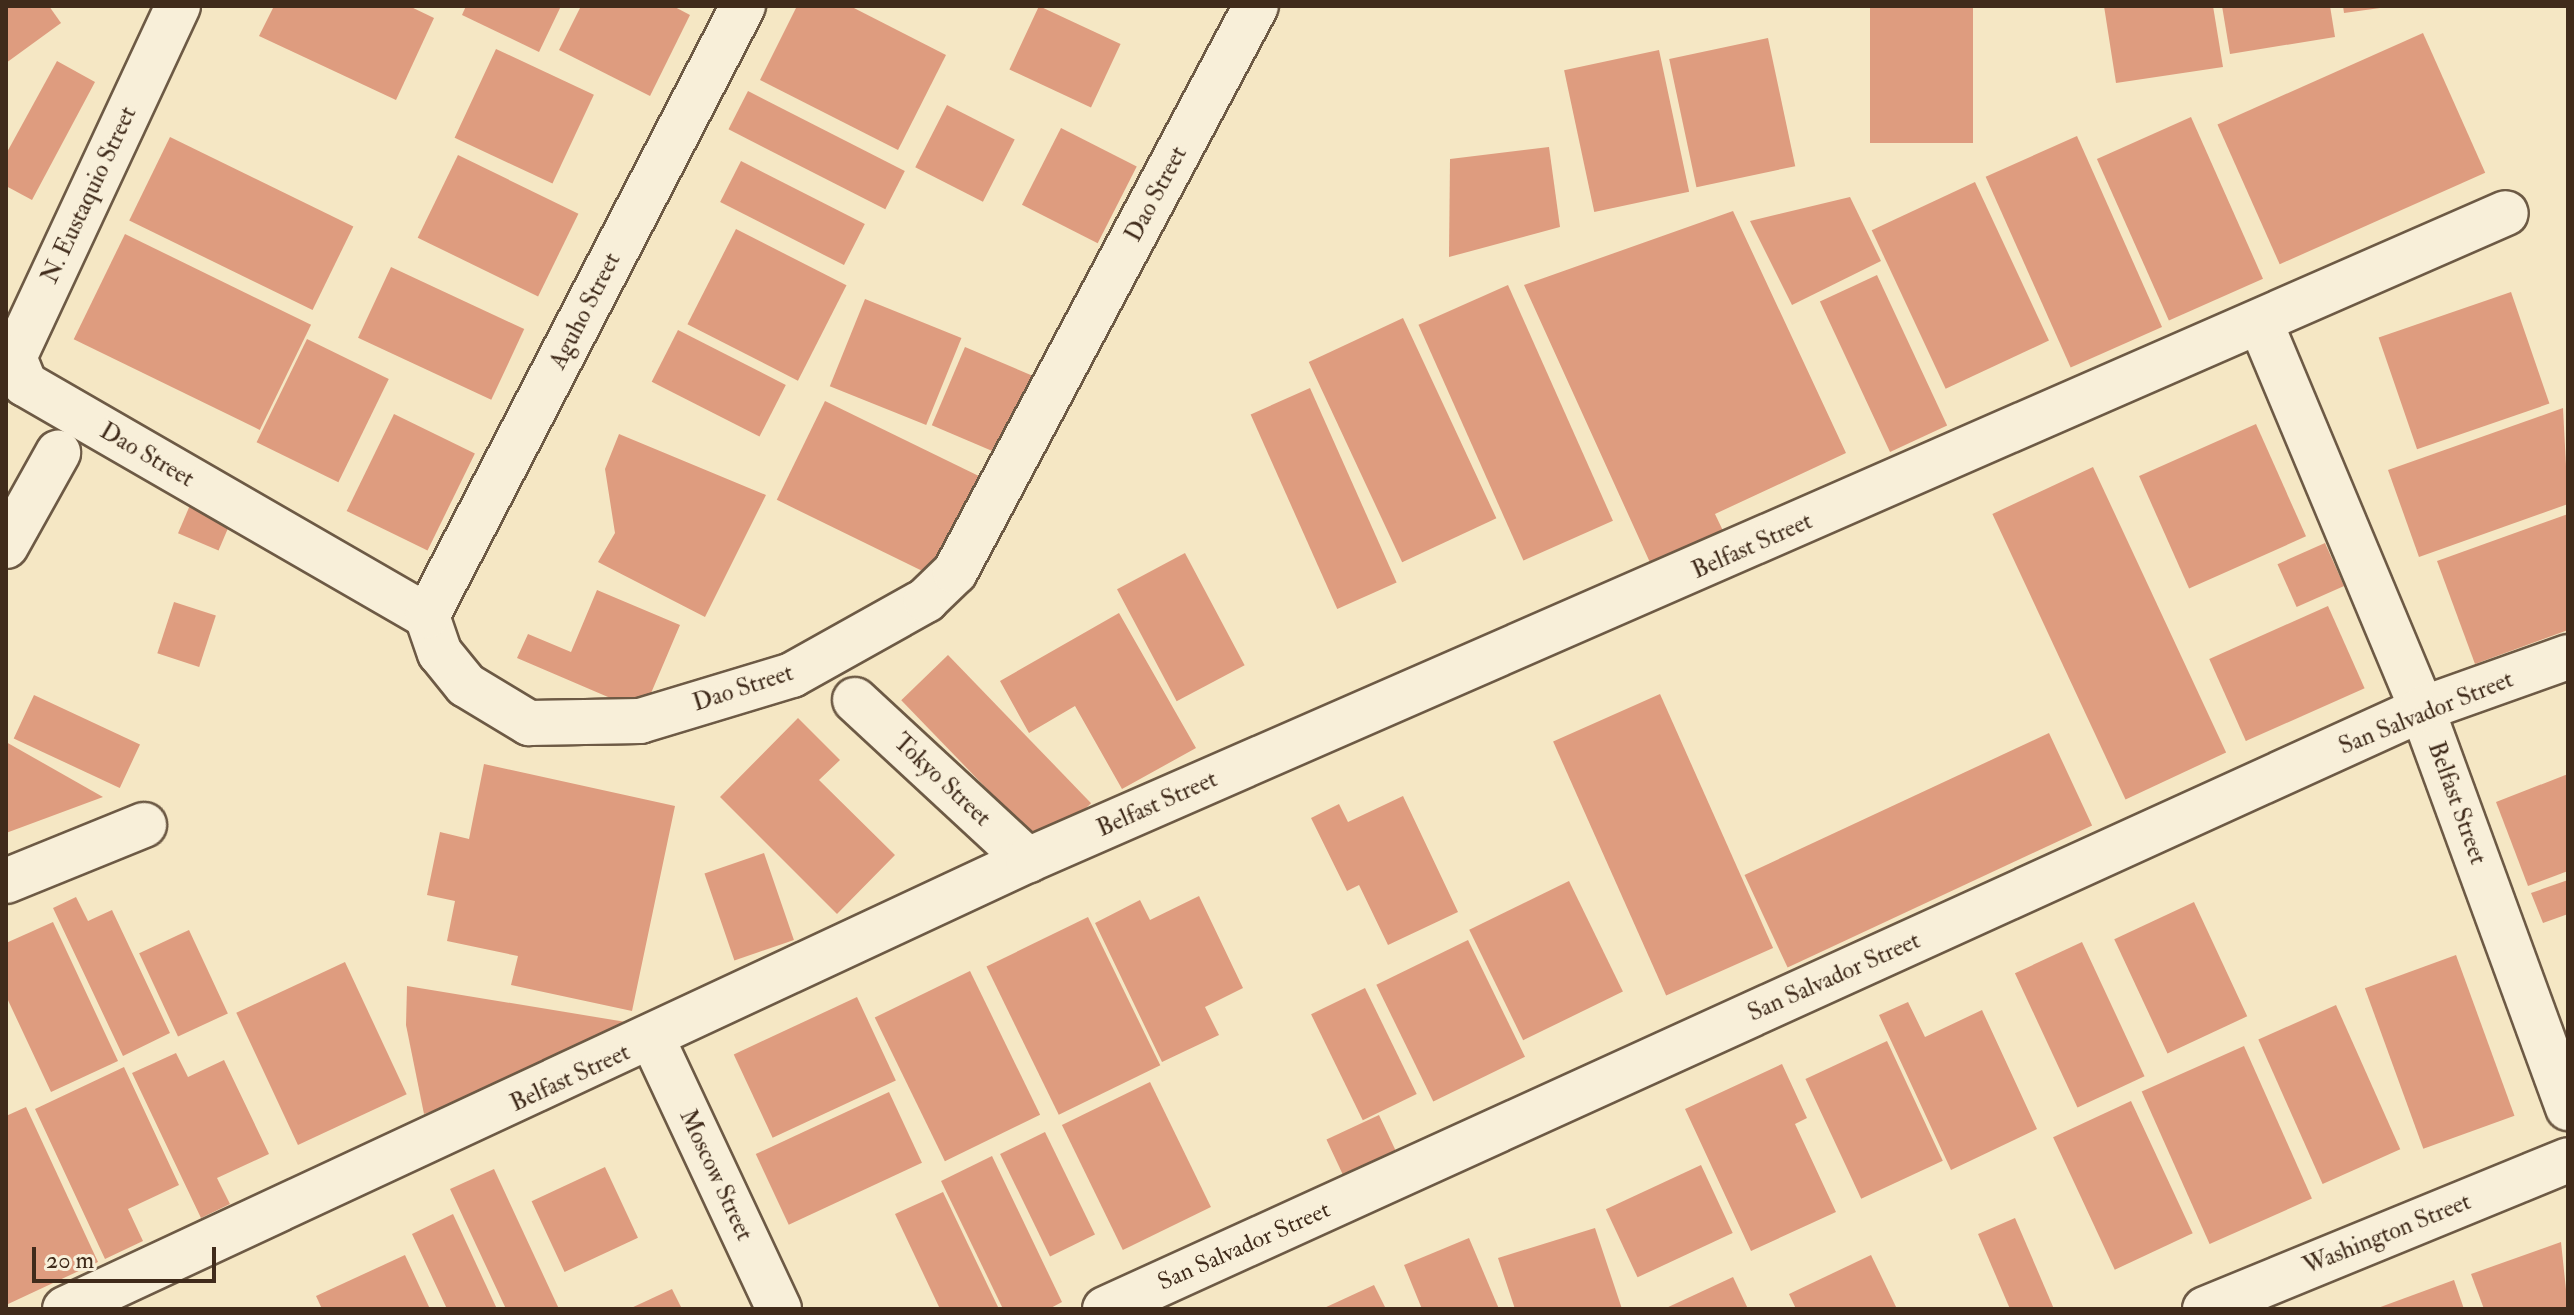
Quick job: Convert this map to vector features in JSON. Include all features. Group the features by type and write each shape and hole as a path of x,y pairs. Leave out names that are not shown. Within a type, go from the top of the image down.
{"street":[{"name":"N. Eustaquio Street","path":"25,384 14,357 178,6"},
{"name":"Aguho Street","path":"427,616 743,6"},
{"name":"Dao Street","path":"25,384 427,616 440,653 466,685 529,723 640,721 792,675 926,600 955,572 1256,6"},
{"name":"Belfast Street","path":"65,1309 653,1040 1028,860 2261,324 2506,213"},
{"name":"Belfast Street","path":"2261,324 2422,709 2568,1108"},
{"path":"6,546 58,453"},
{"name":"San Salvador Street","path":"1105,1309 2422,709 2568,657"},
{"name":"Tokyo Street","path":"855,700 1028,860"},
{"path":"6,881 144,825"},
{"name":"Moscow Street","path":"653,1040 779,1309"},
{"name":"Washington Street","path":"2205,1309 2568,1160"}],"building":[{"path":"6,6 49,6 61,23 6,63"},
{"path":"274,6 409,6 434,18 396,100 259,36"},
{"path":"466,6 561,6 539,52 462,15"},
{"path":"581,6 673,6 690,15 650,96 559,50"},
{"path":"797,6 850,6 946,55 898,150 760,80"},
{"path":"1039,6 1121,44 1091,107 1009,69"},
{"path":"1870,6 1973,6 1973,143 1870,143"},
{"path":"2104,6 2213,6 2223,67 2116,83"},
{"path":"2222,6 2330,6 2335,37 2230,54"},
{"path":"2343,6 2380,6 2380,8 2344,13"},
{"path":"2423,33 2485,173 2280,264 2217,125"},
{"path":"1768,38 1795,166 1696,187 1669,59"},
{"path":"496,49 594,95 552,183 455,138"},
{"path":"1659,50 1689,192 1594,212 1564,70"},
{"path":"57,61 95,82 32,200 6,186 6,154"},
{"path":"748,91 905,171 885,209 728,129"},
{"path":"947,105 1015,140 983,202 915,167"},
{"path":"2191,117 2263,279 2169,321 2097,159"},
{"path":"1061,128 1137,167 1098,243 1022,205"},
{"path":"2077,136 2162,327 2071,368 1986,177"},
{"path":"170,137 353,226 313,310 129,221"},
{"path":"1549,147 1560,227 1449,257 1450,159"},
{"path":"458,155 578,214 538,296 418,238"},
{"path":"741,161 865,224 844,265 720,202"},
{"path":"1975,182 2049,341 1946,389 1872,230"},
{"path":"1850,197 1881,261 1792,305 1750,221"},
{"path":"1733,211 1846,453 1715,514 1725,535 1653,569 1524,285"},
{"path":"736,229 846,285 798,381 687,324"},
{"path":"125,234 311,325 260,430 74,339"},
{"path":"391,267 524,329 491,400 358,338"},
{"path":"1877,275 1947,425 1890,452 1820,302"},
{"path":"1508,285 1613,521 1523,561 1418,325"},
{"path":"2511,292 2549,404 2417,449 2379,338"},
{"path":"865,299 961,338 926,425 830,386"},
{"path":"1403,318 1496,518 1402,562 1309,362"},
{"path":"678,330 786,385 759,437 652,382"},
{"path":"307,339 389,379 338,482 257,442"},
{"path":"965,347 1033,376 1000,454 932,425"},
{"path":"1310,388 1397,583 1337,609 1251,414"},
{"path":"825,401 981,477 933,576 777,500"},
{"path":"2563,408 2568,504 2419,557 2388,470"},
{"path":"394,414 475,453 428,551 347,511"},
{"path":"2256,424 2306,536 2189,588 2139,476"},
{"path":"619,434 766,495 705,617 598,562 615,533 605,469"},
{"path":"2093,467 2226,752 2126,799 1992,514"},
{"path":"196,491 237,508 219,551 178,533"},
{"path":"2568,514 2568,630 2475,664 2437,561"},
{"path":"2325,543 2344,586 2297,607 2277,564"},
{"path":"1185,553 1245,665 1177,701 1117,589"},
{"path":"597,590 680,625 643,712 517,658 528,634 571,652"},
{"path":"174,602 216,616 199,667 157,653"},
{"path":"2328,606 2365,688 2246,741 2209,659"},
{"path":"1119,613 1196,748 1122,789 1075,706 1029,733 1000,681"},
{"path":"948,655 1091,803 1044,848 901,700"},
{"path":"1660,694 1773,948 1666,996 1553,742"},
{"path":"34,695 140,744 120,788 14,739"},
{"path":"798,718 840,760 819,780 895,855 837,914 720,797"},
{"path":"2049,733 2092,825 1788,967 1744,875"},
{"path":"6,742 103,797 6,833"},
{"path":"484,764 675,806 632,1011 511,985 518,956 447,941 455,901 427,895 440,832 469,839"},
{"path":"2568,774 2568,871 2528,886 2496,802"},
{"path":"1403,796 1458,912 1388,945 1359,885 1347,891 1311,818 1339,804 1348,822"},
{"path":"764,853 794,940 734,960 704,874"},
{"path":"2568,880 2568,914 2543,923 2531,893"},
{"path":"1569,881 1623,992 1523,1040 1469,930"},
{"path":"1199,896 1243,988 1205,1007 1219,1035 1162,1062 1095,923 1140,900 1150,920"},
{"path":"76,897 88,921 112,910 170,1033 123,1056 53,908"},
{"path":"2194,902 2247,1016 2167,1053 2114,939"},
{"path":"1088,917 1160,1065 1059,1115 986,967"},
{"path":"53,922 118,1061 51,1092 6,996 6,943"},
{"path":"189,930 228,1013 178,1037 139,953"},
{"path":"1468,940 1525,1057 1433,1102 1376,985"},
{"path":"2082,942 2145,1076 2077,1107 2015,973"},
{"path":"2456,955 2514,1116 2423,1149 2365,988"},
{"path":"345,962 407,1094 298,1145 236,1013"},
{"path":"970,971 1040,1115 945,1161 875,1017"},
{"path":"407,986 626,1022 625,1044 424,1114 406,1025"},
{"path":"1365,988 1417,1094 1363,1120 1311,1014"},
{"path":"857,997 896,1080 773,1138 734,1054"},
{"path":"1908,1002 1925,1037 1982,1010 2037,1129 1951,1170 1879,1015"},
{"path":"2336,1005 2400,1149 2323,1184 2258,1040"},
{"path":"1887,1041 1943,1161 1861,1199 1805,1079"},
{"path":"2244,1046 2312,1199 2210,1244 2142,1092"},
{"path":"176,1053 188,1077 224,1060 269,1154 217,1178 230,1204 201,1218 132,1073"},
{"path":"1782,1064 1807,1118 1795,1124 1836,1212 1751,1251 1685,1109"},
{"path":"124,1067 179,1185 128,1209 143,1241 105,1259 35,1109"},
{"path":"1150,1082 1211,1207 1123,1250 1062,1125"},
{"path":"889,1092 922,1163 789,1225 756,1154"},
{"path":"2131,1101 2193,1233 2115,1270 2053,1137"},
{"path":"26,1107 98,1262 6,1305 6,1116"},
{"path":"1379,1115 1399,1158 1346,1182 1326,1140"},
{"path":"1045,1132 1095,1234 1050,1256 1000,1154"},
{"path":"992,1156 1062,1302 1049,1309 1003,1309 941,1181"},
{"path":"1701,1165 1733,1233 1638,1277 1606,1209"},
{"path":"605,1167 638,1238 565,1272 532,1201"},
{"path":"494,1169 559,1309 506,1309 450,1189"},
{"path":"943,1192 999,1309 940,1309 895,1214"},
{"path":"453,1214 497,1309 447,1309 412,1234"},
{"path":"2015,1218 2054,1309 2010,1309 1978,1234"},
{"path":"1595,1228 1622,1309 1515,1309 1498,1258"},
{"path":"1469,1238 1499,1309 1422,1309 1404,1265"},
{"path":"2561,1242 2568,1309 2484,1309 2471,1274"},
{"path":"405,1255 430,1309 322,1309 316,1296"},
{"path":"1871,1255 1897,1309 1796,1309 1789,1294"},
{"path":"1733,1277 1748,1309 1664,1309"},
{"path":"2454,1280 2464,1309 2375,1309"},
{"path":"1374,1285 1386,1309 1322,1309"},
{"path":"672,1289 682,1309 629,1309"}]}
